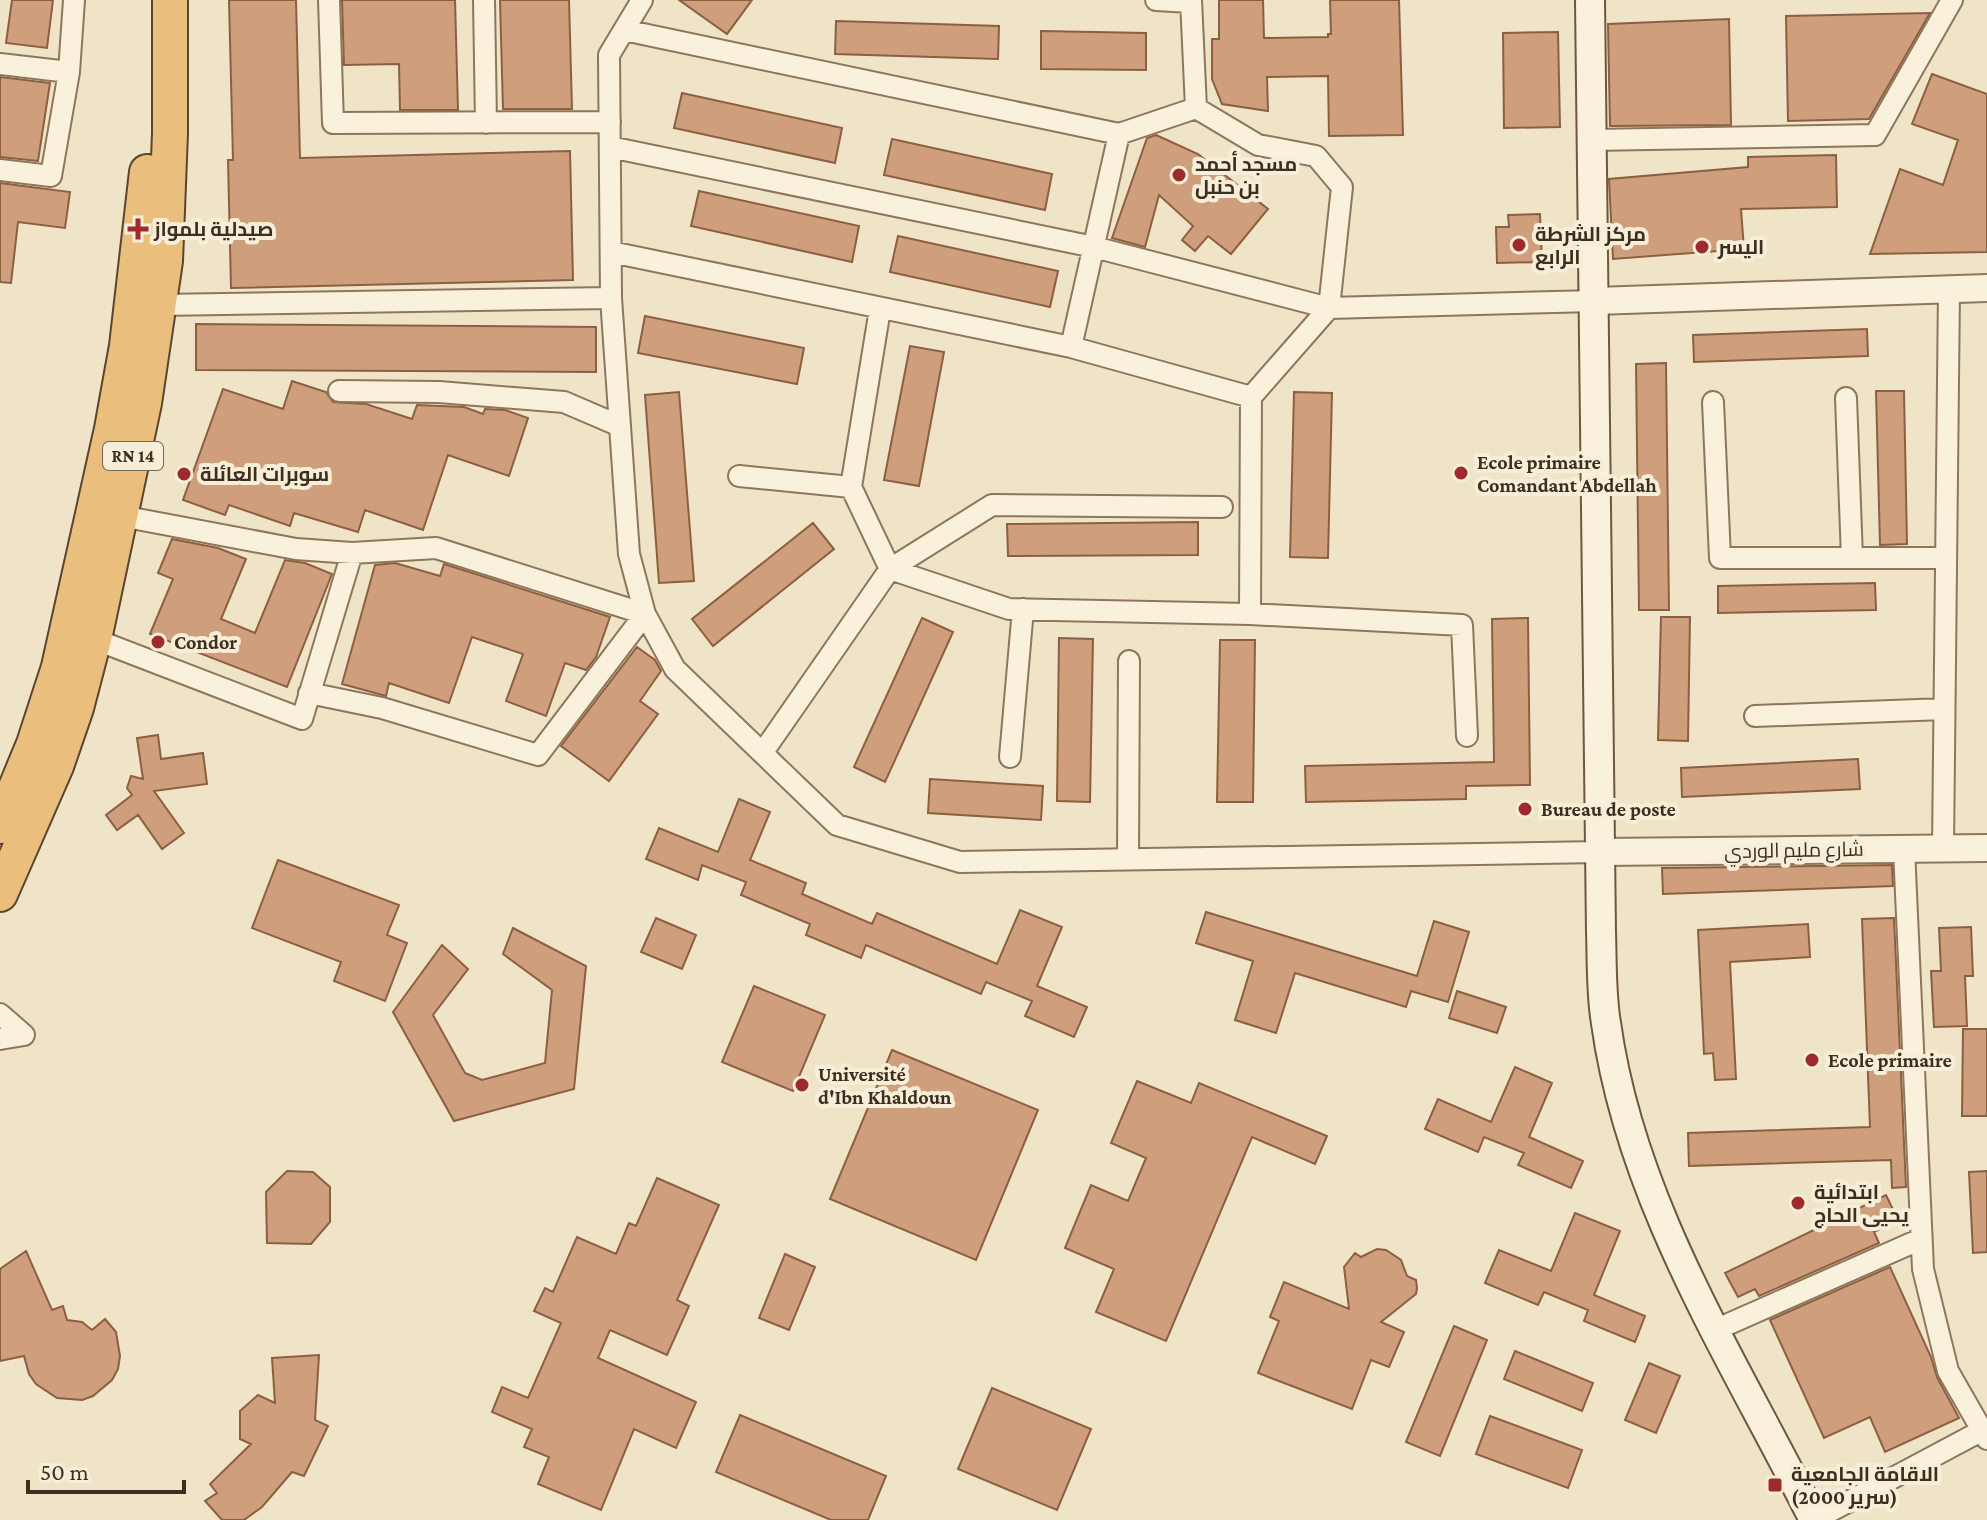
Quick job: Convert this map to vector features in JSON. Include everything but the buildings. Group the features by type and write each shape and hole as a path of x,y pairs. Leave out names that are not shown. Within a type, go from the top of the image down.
{"highway":[{"name":"RN 14","path":"0,826 34,744 59,667 112,429 127,346 148,163 150,0"},
{"name":"RN 14","path":"0,894 56,766 94,639 144,403 165,261 170,133 170,0"}],"main road":[{"path":"1590,0 1600,852 1605,1022 1636,1152 1691,1283 1814,1520"}],"street":[{"path":"0,170 51,176 69,72 74,0"},
{"path":"329,0 333,123 610,122"},
{"path":"484,0 486,123"},
{"path":"642,0 609,55 611,298 629,554 645,614 675,669 837,825 960,862 1600,852"},
{"path":"1156,0 1191,1 1196,108"},
{"path":"1592,140 1875,135 1952,0"},
{"path":"624,30 1119,134 1196,108 1258,145 1316,156 1342,187 1329,308 1251,397 1250,614"},
{"path":"0,64 69,72"},
{"path":"1071,347 1119,134"},
{"path":"610,147 1094,247 1329,308 1987,288"},
{"path":"611,252 1071,347 1251,397"},
{"path":"1943,848 1949,289"},
{"path":"159,305 611,298"},
{"path":"880,309 851,487 890,569 1009,609 1250,614 1462,625 1467,736"},
{"path":"339,391 439,392 564,402 620,426"},
{"path":"1846,398 1852,558"},
{"path":"1713,402 1720,558 1946,558"},
{"path":"739,476 851,487"},
{"path":"763,752 890,569 992,505 1222,507"},
{"path":"121,516 296,549 352,553 436,548 645,614"},
{"path":"94,639 302,719 352,553"},
{"path":"1010,757 1023,609"},
{"path":"309,693 382,708 538,755 645,614"},
{"path":"1128,859 1129,661"},
{"path":"1755,716 1944,709"},
{"name":"شارع مليم الوردي","path":"1600,852 1987,848"},
{"path":"1814,1520 1984,1435 1948,1371 1923,1269 1904,849"},
{"path":"0,1014 24,1035 0,1039"},
{"path":"1715,1330 1921,1239"}],"place":[{"name":"مسجد أحمد بن حنبل","path":"1179,175"},
{"name":"صيدلية بلمواز","path":"138,229"},
{"name":"مركز الشرطة الرابع","path":"1519,245"},
{"name":"اليسر","path":"1702,247"},
{"name":"Ecole primaire Comandant Abdellah","path":"1461,473"},
{"name":"سوبرات العائلة","path":"184,474"},
{"name":"Condor","path":"158,642"},
{"name":"Bureau de poste","path":"1525,809"},
{"name":"Ecole primaire","path":"1812,1060"},
{"name":"Université d'Ibn Khaldoun","path":"802,1085"},
{"name":"ابتدائية يحيى الحاج","path":"1798,1203"},
{"name":"الاقامة الجامعية (2000 سرير)","path":"1775,1485"}]}
